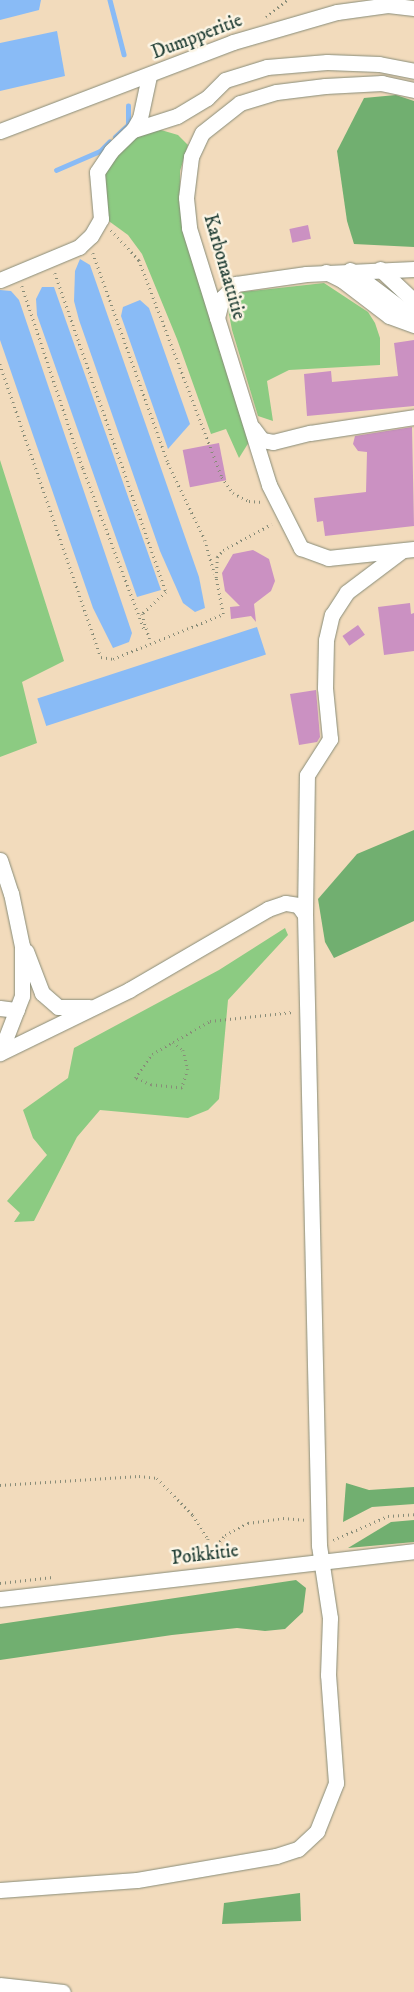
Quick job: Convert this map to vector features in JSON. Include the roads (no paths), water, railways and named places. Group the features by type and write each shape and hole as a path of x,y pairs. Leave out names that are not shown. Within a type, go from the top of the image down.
{"street":[{"name":"Dumpperitie","path":"0,131 149,76 233,42 337,12 388,5 414,8"},
{"path":"133,130 177,116 207,98 225,80 266,68 327,62 379,64 414,71"},
{"path":"0,280 79,247 88,239 99,222 98,172 111,151 133,130 140,118 149,76"},
{"name":"Karbonaattitie","path":"409,550 328,558 301,548 269,485 189,228 186,198 191,157 202,132 240,103 276,92 382,83 414,90"},
{"path":"380,269 414,301"},
{"path":"217,318 222,298 236,284 325,272 414,269"},
{"path":"350,270 414,318"},
{"path":"325,272 342,280 389,316 414,325"},
{"path":"250,425 262,440 273,442 310,432 414,417"},
{"path":"0,1890 137,1880 276,1856 298,1849 318,1831 336,1783 328,1675 330,1618 320,1562 318,1522 305,915 307,775 330,739 325,688 326,640 332,614 347,592 374,569 409,550"},
{"path":"0,860 22,946 22,976 17,1010 0,1053"},
{"path":"0,1053 98,1005 268,909 285,904 298,905 305,915"},
{"path":"18,926 42,993 58,1007 78,1009 98,1005"},
{"path":"0,1008 17,1010"},
{"name":"Poikkitie","path":"0,1599 212,1567 320,1562 414,1551"},
{"path":"0,1985 63,1992"}],"water":[{"path":"0,0 41,0 39,10 0,20"},
{"path":"57,31 65,76 0,91 0,43"},
{"path":"80,259 90,265 199,577 205,608 195,612 183,603 160,551 79,320 74,301 75,271"},
{"path":"42,287 54,287 161,590 137,597 37,315 36,299"},
{"path":"0,290 11,291 19,300 132,633 129,642 113,648 93,608 0,340"},
{"path":"140,300 149,308 190,424 168,449 121,316 123,307"},
{"path":"257,627 266,655 46,726 37,698"}],"waterway":[{"path":"110,0 124,54"},
{"path":"115,137 128,125 128,106"},
{"path":"56,170 100,151 109,142"}]}
